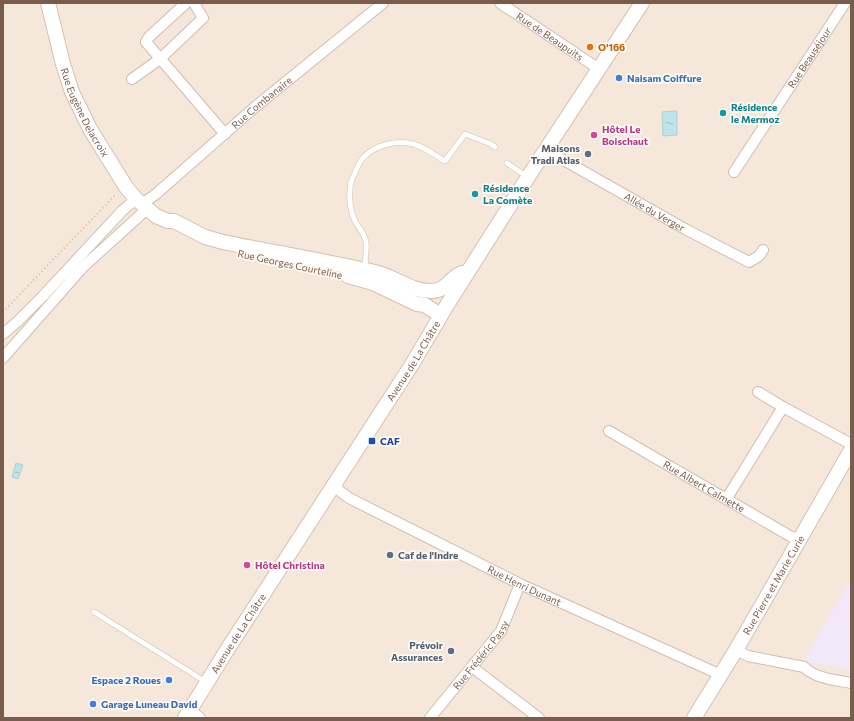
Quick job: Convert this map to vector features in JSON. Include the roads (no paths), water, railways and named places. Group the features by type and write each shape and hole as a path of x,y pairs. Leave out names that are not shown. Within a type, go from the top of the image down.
{"street":[{"name":"Rue Eugène Delacroix","path":"48,3 63,64 72,92 90,129 111,165 142,204"},
{"path":"186,3 149,37 146,42 225,134"},
{"path":"132,79 160,59 204,18 194,3"},
{"name":"Rue Combanaire","path":"3,358 83,267 142,204 156,194 255,107 383,3"},
{"name":"Rue de Beaupuits","path":"500,3 599,69"},
{"name":"Avenue de La Châtre","path":"192,715 207,683 411,366 440,315 528,177 642,3"},
{"name":"Rue Beauséjour","path":"734,172 845,3"},
{"name":"Allée du Verger","path":"546,150 685,229 749,262 759,256 763,250"},
{"name":"Rue Combanaire","path":"3,334 43,296 122,211 142,204"},
{"name":"Rue Georges Courteline","path":"142,204 156,216 168,221 174,221 205,237 223,242 376,272 415,289 432,291 444,288 457,275 469,270"},
{"name":"Rue Georges Courteline","path":"168,221 175,232 197,243 361,279 386,288 421,304 440,315"},
{"name":"Rue Georges Courteline","path":"415,289 424,299 421,304"},
{"name":"Rue Georges Courteline","path":"421,304 427,318 429,333"},
{"name":"Rue Combanaire","path":"3,347 24,334"},
{"path":"758,392 782,407 851,444"},
{"path":"727,498 782,407"},
{"name":"Rue Albert Calmette","path":"609,431 727,498 790,536 800,540"},
{"name":"Rue Pierre et Marie Curie","path":"694,718 736,650 851,450"},
{"name":"Rue Henri Dunant","path":"333,486 349,498 520,584 721,675"},
{"name":"Rue Frédéric Passy","path":"430,718 501,631 520,584"},
{"path":"736,650 748,656 804,668 817,675 851,683"},
{"path":"472,667 539,718"}],"lane":[{"path":"365,270 366,242 363,232 356,222 351,208 350,189 358,166 367,154 386,144 397,142 411,143 422,146 445,161 465,134 495,147"},
{"path":"507,164 528,177"},
{"path":"94,612 207,683"}],"water":[{"path":"677,111 677,135 663,136 662,112"},
{"path":"16,463 23,465 18,479 12,477"}],"place":[{"name":"O'166","path":"590,47"},
{"name":"Naisam Coiffure","path":"619,78"},
{"name":"Résidence le Mermoz","path":"723,113"},
{"name":"Hôtel Le Boischaut","path":"594,135"},
{"name":"Maisons Tradi Atlas","path":"588,154"},
{"name":"Résidence La Comète","path":"475,194"},
{"name":"CAF","path":"372,441"},
{"name":"Caf de l'Indre","path":"390,555"},
{"name":"Hôtel Christina","path":"247,565"},
{"name":"Prévoir Assurances","path":"451,651"},
{"name":"Espace 2 Roues","path":"169,680"},
{"name":"Garage Luneau David","path":"93,704"}]}
